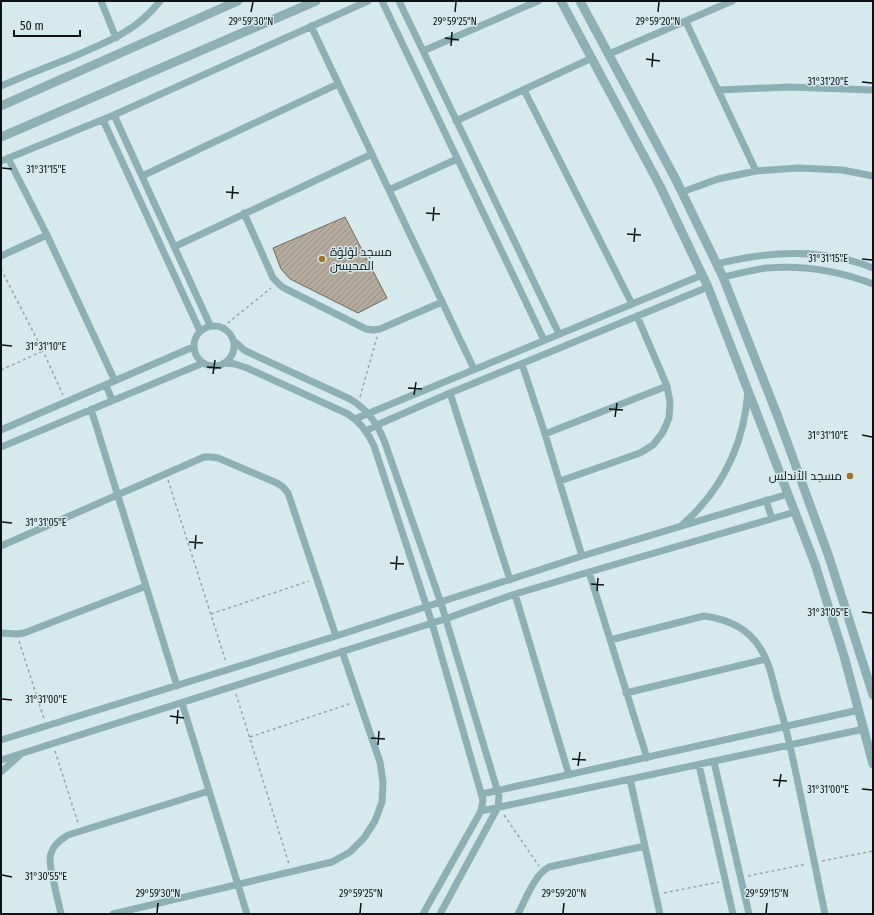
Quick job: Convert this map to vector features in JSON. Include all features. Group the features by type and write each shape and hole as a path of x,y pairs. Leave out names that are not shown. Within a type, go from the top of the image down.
{"street":[{"path":"101,1 116,38"},
{"path":"1,86 116,38 136,26 147,17 160,1"},
{"path":"1,106 238,1"},
{"path":"1,137 316,1"},
{"path":"115,381 47,235 4,160 103,120 368,1"},
{"path":"382,1 544,340"},
{"path":"399,1 559,334"},
{"path":"423,51 538,1"},
{"path":"561,1 660,186 708,287 826,595 873,764"},
{"path":"580,1 675,178 723,277 778,417 824,542 873,695"},
{"path":"609,54 732,1"},
{"path":"686,22 756,171"},
{"path":"311,26 474,369"},
{"path":"456,121 592,58"},
{"path":"142,176 338,84"},
{"path":"718,90 789,87 873,90"},
{"path":"524,90 632,304"},
{"path":"114,115 210,325"},
{"path":"103,120 200,330"},
{"path":"174,246 372,154"},
{"path":"389,190 458,159"},
{"path":"682,192 718,179 756,171 799,168 842,170 873,176"},
{"path":"660,186 675,178"},
{"path":"244,213 273,278 277,283 366,329 380,330 442,302"},
{"path":"1,256 47,235"},
{"path":"717,264 760,255 782,253 826,256 847,260 873,268"},
{"path":"723,277 766,268 810,268 853,276 873,284"},
{"path":"355,419 702,275"},
{"path":"366,431 450,393 708,287"},
{"path":"560,481 640,453 653,444 663,432 669,418 670,402 667,386 637,316"},
{"path":"423,914 482,811 482,794 432,623 374,446 366,431 355,419 341,410 236,364 224,363 213,366 203,363 195,354 193,347 195,338 200,330 210,325 223,327 228,330 233,340 244,350 358,404 377,425 385,443 441,603 499,796 498,807 440,914"},
{"path":"224,363 231,356 233,351 233,340"},
{"path":"1,430 193,347"},
{"path":"1,447 203,363"},
{"path":"522,364 560,481 582,556"},
{"path":"106,385 112,400"},
{"path":"545,434 667,386"},
{"path":"679,527 690,518 709,496 725,473 741,433 747,405 748,391"},
{"path":"450,393 510,580"},
{"path":"90,409 177,686"},
{"path":"1,546 204,457 218,458 277,483 288,493 336,636"},
{"path":"1,740 441,603 582,556 788,494"},
{"path":"766,500 772,519"},
{"path":"1,760 446,619 515,594 795,512"},
{"path":"589,572 647,758"},
{"path":"1,633 24,633 146,586"},
{"path":"515,594 569,775"},
{"path":"610,640 704,616 718,617 730,622 742,628 756,642 766,659 786,727 825,914"},
{"path":"113,914 332,862 350,852 364,838 375,821 382,802 383,782 380,762 342,651"},
{"path":"626,693 766,659"},
{"path":"182,703 247,914"},
{"path":"482,794 858,710"},
{"path":"482,811 864,729"},
{"path":"1,734 21,733"},
{"path":"1,772 22,754"},
{"path":"714,762 749,914"},
{"path":"700,765 733,914"},
{"path":"630,779 660,914"},
{"path":"61,914 49,865 50,855 60,840 74,833 209,790"},
{"path":"518,914 537,876 542,870 549,867 645,846"}],"path":[{"path":"1,269 43,351 66,402"},
{"path":"223,327 277,283"},
{"path":"358,404 380,330"},
{"path":"1,370 43,351"},
{"path":"211,614 317,578"},
{"path":"250,736 359,700"},
{"path":"498,807 542,870"},
{"path":"741,877 873,851"},
{"path":"656,894 726,880"}],"building":[{"name":"مسجد لؤلؤة المحيسن","path":"345,217 387,298 358,313 290,279 281,269 273,248"}],"place":[{"name":"مسجد لؤلؤة المحيسن","path":"322,259"},
{"name":"مسجد الأندلس","path":"850,476"}]}
